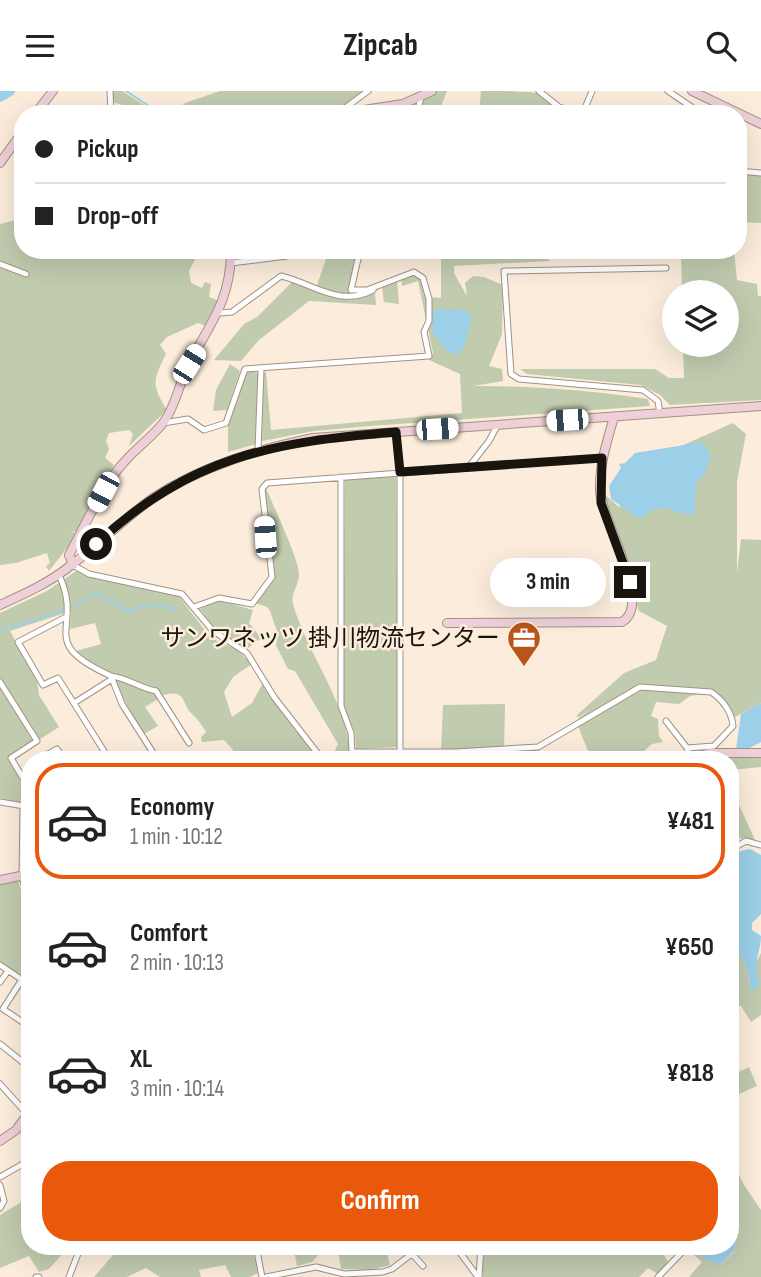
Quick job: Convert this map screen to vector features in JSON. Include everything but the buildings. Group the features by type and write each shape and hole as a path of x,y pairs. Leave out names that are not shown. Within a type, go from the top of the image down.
{"street":[{"path":"42,105 53,91"},
{"path":"350,105 368,91"},
{"path":"396,105 432,91"},
{"path":"539,91 556,105"},
{"path":"668,91 689,105"},
{"path":"694,91 722,105"},
{"path":"0,163 14,144"},
{"path":"230,259 219,313 189,364 178,397 163,423 129,454 112,477 69,555 73,565 89,574 178,591 213,631 247,653 274,697 316,751"},
{"path":"230,263 262,259"},
{"path":"163,423 188,419 204,430 226,423 242,372 429,356 424,332 429,321 429,299 424,278 414,272 367,290 351,290 358,259"},
{"path":"0,264 26,274"},
{"path":"660,414 658,401 643,390 519,379 511,374 504,271 666,268"},
{"path":"219,313 232,312 281,276 340,296 368,293 388,282"},
{"path":"258,450 261,370"},
{"path":"0,605 59,575 120,522 155,497 214,466 258,450 313,438 761,406"},
{"path":"447,623 622,622 628,619 632,612 630,582 601,503 602,458 614,417"},
{"path":"468,468 497,426"},
{"path":"396,432 400,472 400,751"},
{"path":"194,607 219,597 252,604 272,577 262,498 262,488 267,483 602,458"},
{"path":"341,477 341,706 351,733 352,751"},
{"path":"59,575 65,587 67,647 84,664 112,678 122,704 152,751"},
{"path":"66,617 18,642 43,685 58,678 103,751"},
{"path":"74,703 112,678 124,677 140,688 156,691 189,743"},
{"path":"0,682 37,741 22,751"},
{"path":"504,751 538,747 587,721 628,692 651,686 711,692 719,698 733,718 733,726 714,746 687,748"},
{"path":"666,721 688,751"},
{"path":"21,751 11,758 21,775"},
{"path":"739,753 761,753"},
{"path":"0,802 21,806"},
{"path":"739,845 746,841 761,845"},
{"path":"0,880 21,876"},
{"path":"0,965 21,980 3,1009 21,1021"},
{"path":"0,982 8,971"},
{"path":"0,1044 21,1061"},
{"path":"0,1084 21,1105"},
{"path":"0,1140 21,1123"},
{"path":"0,1177 21,1165"},
{"path":"0,1185 4,1201 0,1208"},
{"path":"78,1255 70,1274 80,1274"},
{"path":"258,1255 264,1277 316,1267 344,1274 383,1272 392,1269 411,1255"},
{"path":"413,1255 423,1266"},
{"path":"462,1255 479,1277"},
{"path":"479,1277 480,1255"},
{"path":"657,1277 679,1255"}],"green space":[{"path":"112,91 122,91 144,105 122,105 112,102"},
{"path":"220,91 365,91 348,105 183,105"},
{"path":"434,91 447,91 442,105 396,105"},
{"path":"481,91 518,91 537,93 554,105 480,105"},
{"path":"747,172 761,173 761,223 747,222"},
{"path":"14,220 14,259 195,259 189,271 191,283 202,288 205,282 211,284 209,297 219,301 208,327 198,323 167,337 160,345 166,354 156,377 156,389 167,410 129,446 133,434 129,430 109,433 106,441 109,449 105,458 114,465 92,500 81,533 70,531 78,534 49,571 46,566 50,563 47,553 0,565 0,224"},
{"path":"326,259 358,259 351,294 357,296 375,292 376,305 309,301 259,340 241,361 214,360 244,324 257,317 295,279 316,288"},
{"path":"441,259 549,259 454,266 454,273 467,296 465,283 473,276 484,277 503,285 502,334 489,366 502,369 503,381 473,386 604,393 648,399 650,406 314,431 262,441 263,373 266,372 271,430 462,413 460,374 429,360 433,353 418,281 402,286 401,278 412,272 419,275 429,297 441,298"},
{"path":"681,259 735,259 737,280 682,280"},
{"path":"397,280 399,304 384,302 382,287"},
{"path":"739,280 757,284 758,296 761,296 761,400 670,405 660,395 641,385 527,374 520,369 655,369 669,378 684,378 683,357 739,357"},
{"path":"230,364 240,371 227,410 213,411 216,390"},
{"path":"248,371 259,373 256,444 228,452 228,424 243,374"},
{"path":"733,423 746,434 737,481 737,573 741,539 761,540 761,703 733,718 716,692 690,696 679,704 656,702 651,716 658,719 659,736 663,742 652,744 644,751 588,751 576,721 590,709 578,718 577,715 624,673 656,660 667,626 639,611 603,493 619,507 663,454"},
{"path":"396,477 398,747 356,749 355,733 343,704 345,479"},
{"path":"266,488 298,566 299,577 293,604 335,697 349,751 335,751 338,744 295,671 288,669 276,645 278,634 270,611 267,607 255,603 270,582 263,493"},
{"path":"76,571 177,594 211,638 237,650 252,664 233,677 224,692 232,717 252,703 263,683 313,751 233,751 224,740 202,742 201,737 206,732 182,697 176,694 162,695 158,692 160,698 145,707 158,726 144,734 112,679 87,665 76,651 101,644 95,623 70,629 71,611 10,631 37,681 39,695 59,727 9,759 21,782 21,802 0,798 0,613 47,591"},
{"path":"218,600 253,610 249,623 261,638 247,649 216,630 200,609"},
{"path":"505,704 504,751 441,751 443,705"},
{"path":"739,758 761,758 761,767 739,769"},
{"path":"739,805 755,840 739,838"},
{"path":"18,880 21,890 21,976 0,961 0,884"},
{"path":"761,953 761,1015 751,1022 741,1006 739,956 749,975 750,989 756,962"},
{"path":"749,1067 757,1086 739,1094 739,1072"},
{"path":"739,1174 761,1210 761,1277 689,1277 702,1262 694,1255 701,1255 720,1265 731,1255 739,1255"},
{"path":"21,1202 21,1255 61,1255 49,1269 39,1272 29,1256 0,1268 0,1215"},
{"path":"113,1255 254,1255 258,1273 250,1277 231,1277 225,1265 199,1270 201,1277 160,1277 146,1268 127,1277 94,1277"},
{"path":"295,1255 318,1255 312,1262 297,1266"},
{"path":"339,1255 388,1255 390,1265 371,1270 341,1269"},
{"path":"484,1255 664,1255 668,1262 658,1274 648,1268 639,1277 483,1277"}],"water":[{"path":"434,310 466,311 472,317 464,348 456,355 448,352 432,332"},
{"path":"703,442 711,457 704,475 697,482 694,514 660,508 654,509 641,520 611,499 609,486 621,468 619,464 625,463 635,453"},
{"path":"761,703 761,742 746,750 736,749 741,714"},
{"path":"750,849 761,855 761,914 752,923 752,930 761,936 756,964 760,980 757,989 750,990 749,975 739,956 739,851"},
{"path":"701,1255 730,1255 720,1265"}],"waterway":[{"path":"0,97 10,91"},
{"path":"126,91 147,105"},
{"path":"71,607 96,593 129,611 149,605 176,609"},
{"path":"0,631 64,610"}],"place":[{"name":"サンワネッツ 掛川物流センター","path":"524,668"}],"route":[{"path":"96,544 120,522 155,497 188,478 235,458 313,438 396,432 400,472 602,458 601,503 630,582"}]}
